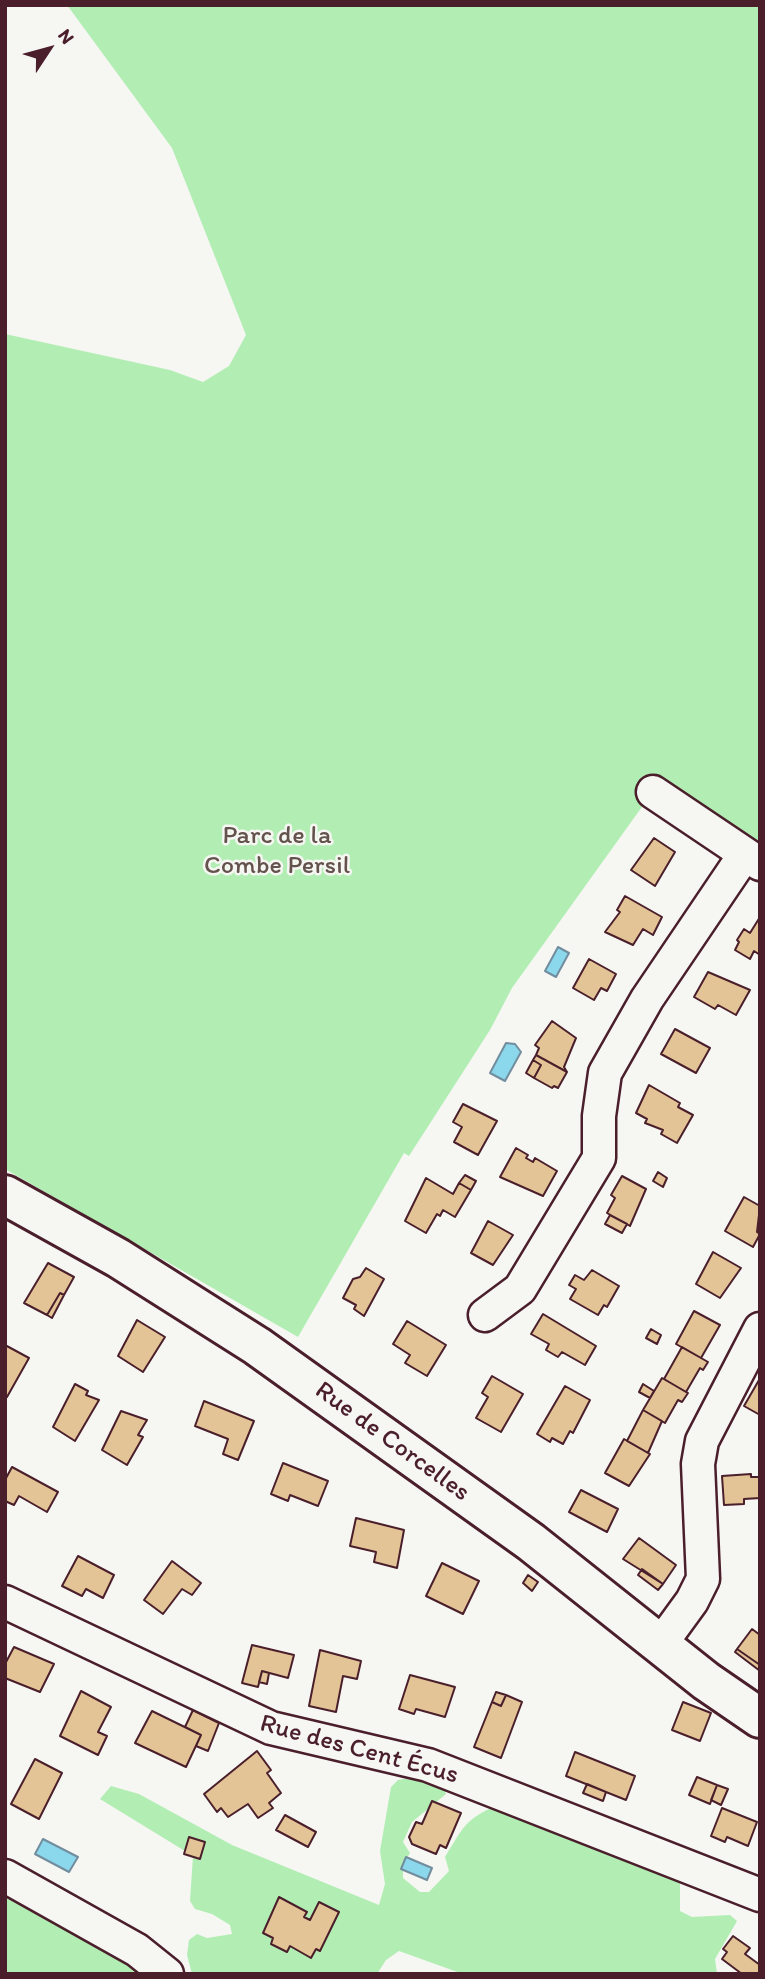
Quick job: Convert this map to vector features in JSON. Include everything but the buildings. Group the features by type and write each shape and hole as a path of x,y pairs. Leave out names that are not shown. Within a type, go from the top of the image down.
{"main road":[{"name":"Rue de Corcelles","path":"5,1195 118,1258 257,1346 531,1542 660,1645 760,1718"}],"street":[{"path":"485,1315 520,1289 599,1158 599,1116 605,1073 646,999 752,859 653,792"},
{"path":"660,1645 692,1601 704,1578 699,1451 705,1432 758,1337"},
{"name":"Rue des Cent Écus","path":"5,1602 271,1728 428,1765 760,1895"},
{"path":"5,1876 137,1951 167,1974"}],"green space":[{"name":"Parc de la Combe Persil","path":"67,5 760,5 760,843 662,779 512,988 490,1030 409,1156 404,1153 298,1337 5,1169 5,334 170,370 203,382 229,366 246,335 172,148"},
{"path":"414,1777 442,1785 446,1794 412,1822 403,1842 410,1853 403,1864 403,1878 420,1892 429,1892 449,1871 445,1857 465,1826 496,1806 680,1877 680,1911 692,1917 730,1915 737,1921 715,1959 717,1974 463,1974 399,1951 386,1960 377,1974 192,1974 187,1955 189,1940 197,1934 207,1938 232,1934 230,1925 212,1914 195,1909 190,1901 193,1856 100,1799 111,1786 139,1794 232,1845 379,1905 385,1884 380,1851 391,1787 398,1780"},
{"path":"5,1886 164,1974 5,1974"}],"water":[{"path":"558,947 569,953 556,977 545,971"},
{"path":"506,1043 515,1044 521,1052 505,1081 490,1073"},
{"path":"43,1839 78,1857 69,1872 35,1854"},
{"path":"406,1857 432,1868 427,1880 401,1869"}]}
